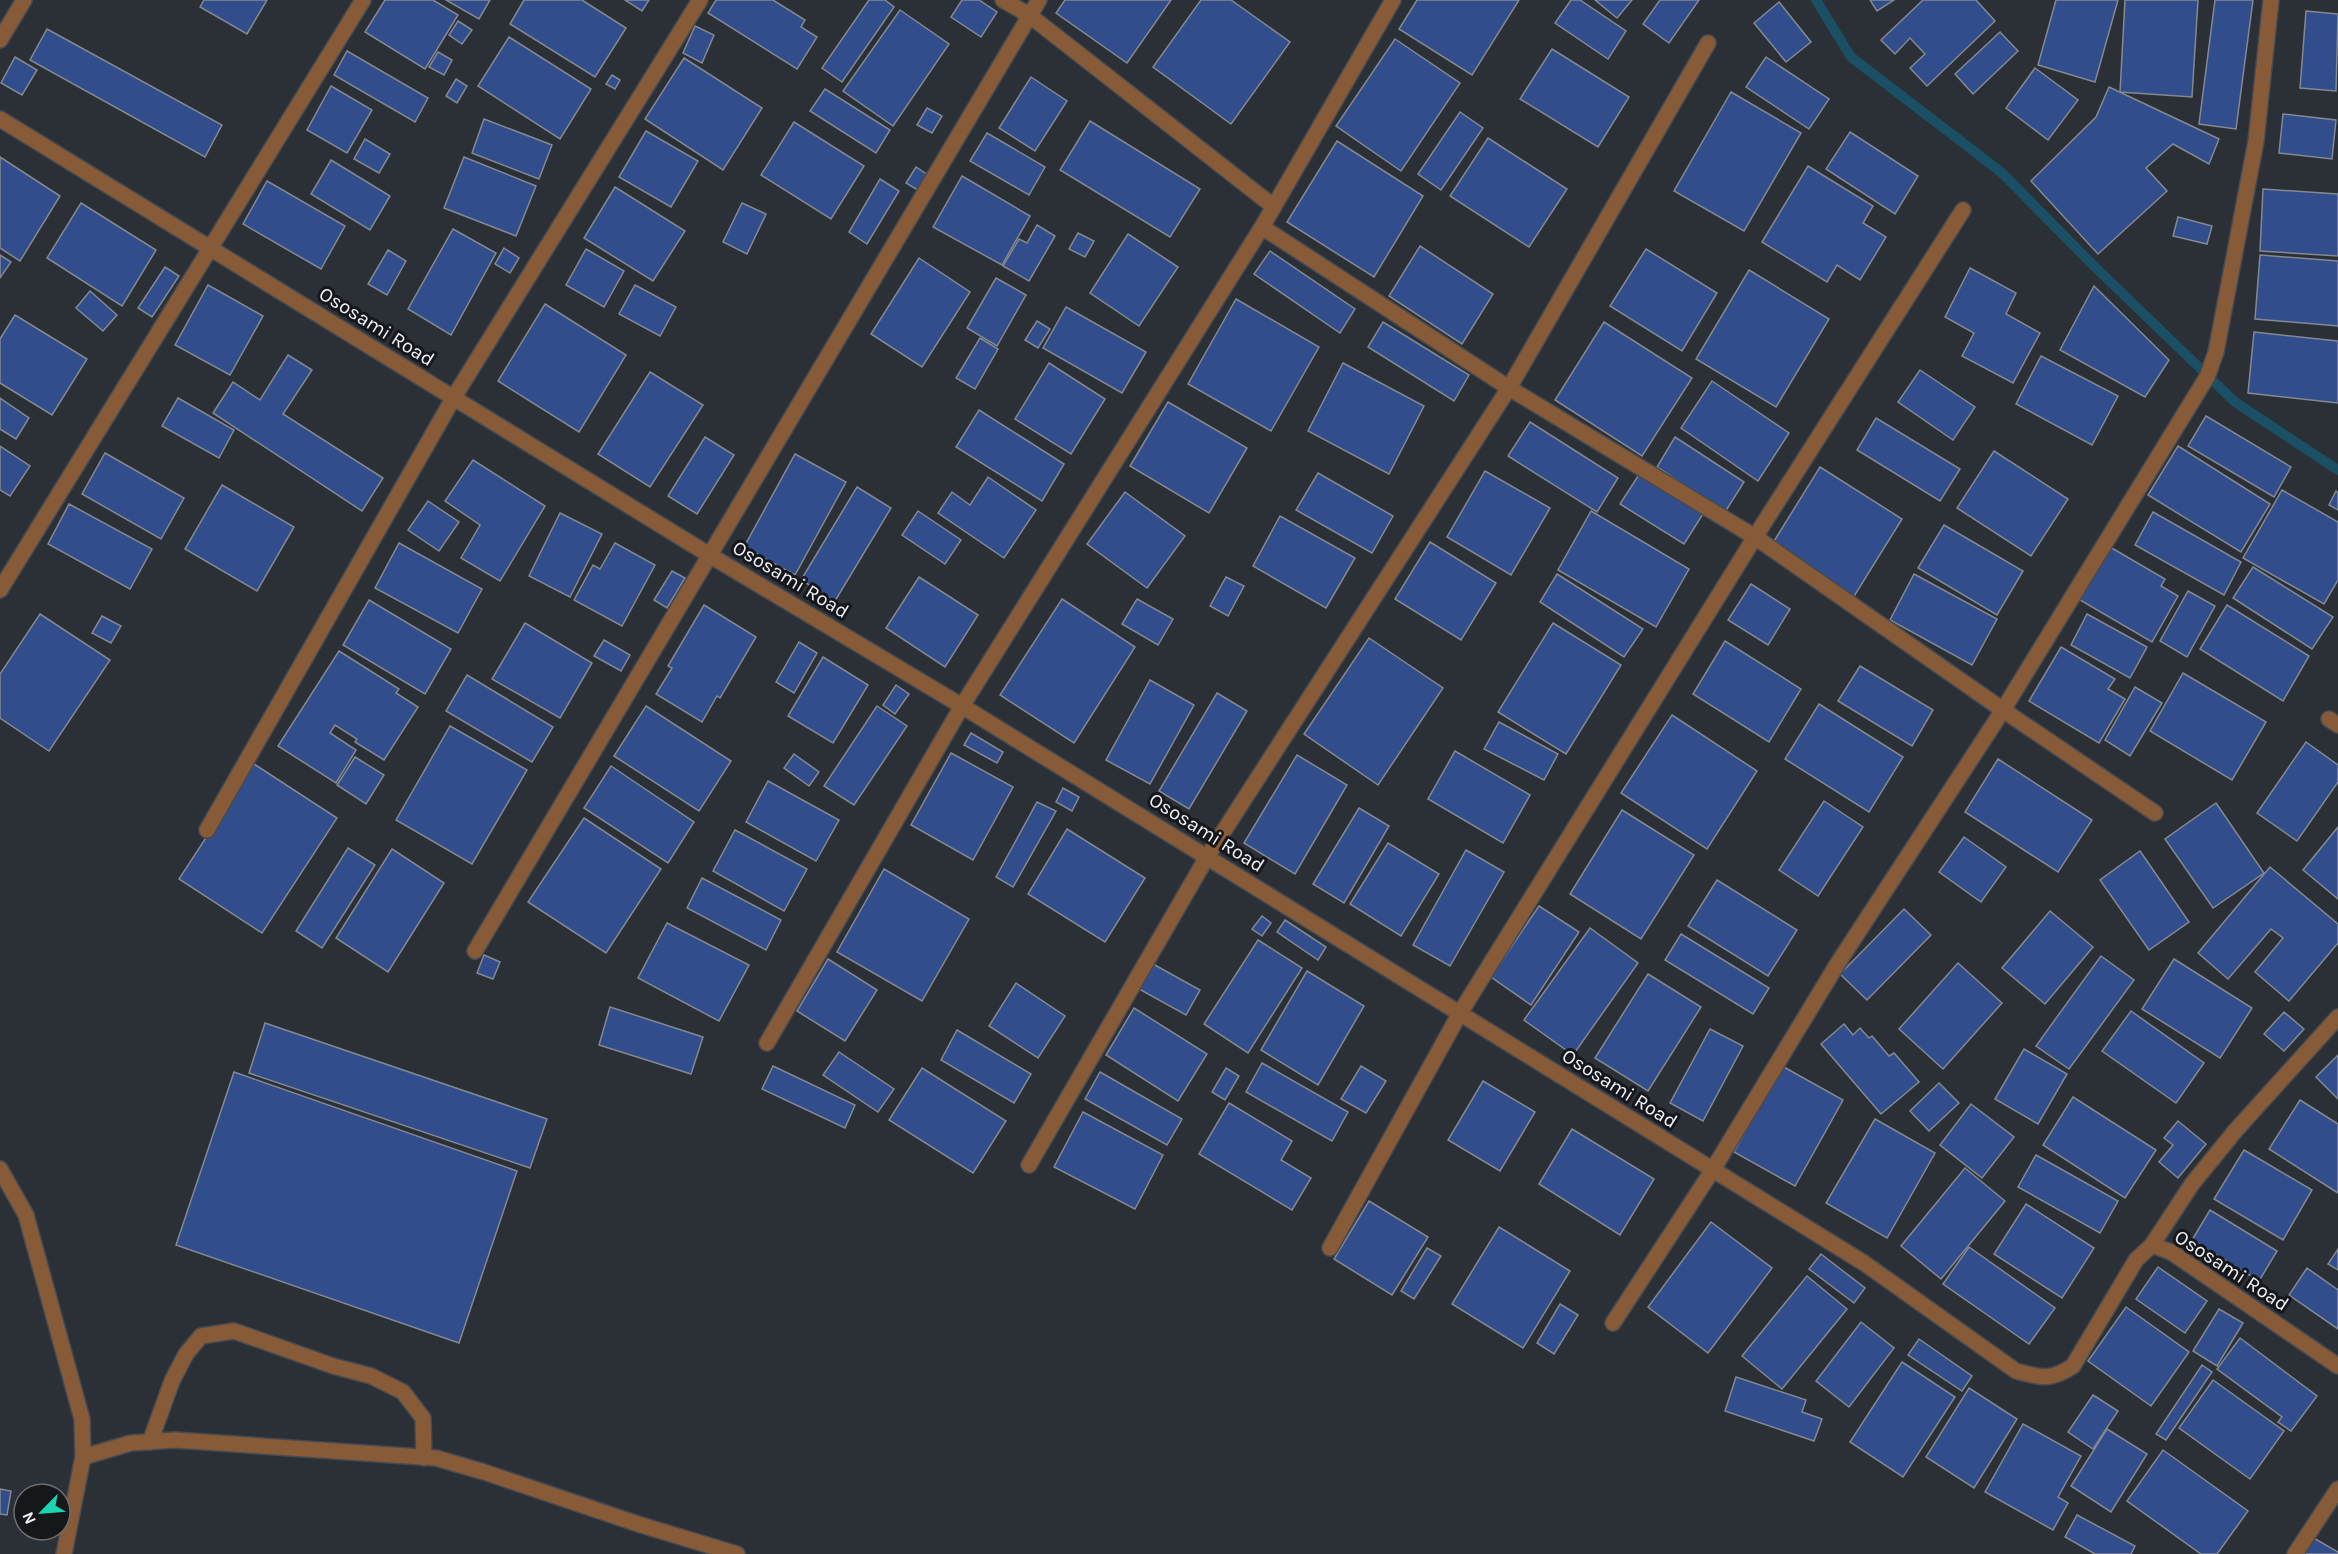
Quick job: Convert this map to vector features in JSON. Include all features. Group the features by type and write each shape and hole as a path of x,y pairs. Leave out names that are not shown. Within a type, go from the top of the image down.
{"street":[{"path":"0,40 24,0"},
{"path":"0,591 363,0"},
{"path":"207,830 454,397 700,0"},
{"path":"1003,0 1029,15 1273,206"},
{"path":"476,951 1039,0"},
{"path":"767,1043 962,706 1262,227 1393,0"},
{"path":"1613,1323 1713,1171 1838,963 2002,710 2206,377 2216,352 2256,141 2271,0"},
{"path":"1029,1165 1207,857 1509,388 1708,43"},
{"name":"Ososami Road","path":"0,119 711,556 962,706 1864,1263 2016,1371 2041,1378 2057,1376 2073,1366 2136,1260 2152,1245 2171,1252 2338,1366"},
{"path":"1330,1248 1460,1013 1755,537 1963,210"},
{"path":"1262,227 1509,388 1755,537 2002,710 2156,813"},
{"path":"2152,1245 2192,1184 2236,1130 2338,1017"},
{"path":"0,1169 26,1215 82,1419 83,1457 64,1554"},
{"path":"150,1442 172,1382 186,1354 201,1336 234,1331 333,1366 371,1376 404,1392 423,1418 424,1458"},
{"path":"83,1457 131,1443 186,1441 436,1458 737,1554"},
{"path":"2295,1554 2338,1489"}],"building":[{"path":"204,0 267,0 247,34 200,7"},
{"path":"385,0 433,0 458,15 425,69 365,32"},
{"path":"446,0 490,0 479,19"},
{"path":"524,0 582,0 626,28 595,77 510,24"},
{"path":"625,0 649,0 642,11"},
{"path":"716,0 773,0 805,20 801,27 817,37 797,69 708,13"},
{"path":"869,0 885,0 894,7 842,82 822,68"},
{"path":"962,0 979,0 997,12 981,37 951,17"},
{"path":"1065,0 1171,0 1127,63 1056,13"},
{"path":"1201,0 1231,0 1290,42 1231,124 1153,67"},
{"path":"1417,0 1519,0 1472,75 1399,29"},
{"path":"1571,0 1580,0 1626,31 1608,59 1555,23"},
{"path":"1595,0 1632,0 1617,18"},
{"path":"1660,0 1699,0 1669,43 1643,24"},
{"path":"1870,0 1894,0 1877,11"},
{"path":"1923,0 1976,0 1995,21 1927,86 1910,68 1925,54 1910,38 1895,54 1881,40"},
{"path":"2056,0 2118,0 2095,82 2038,65"},
{"path":"2125,0 2198,0 2192,97 2120,92"},
{"path":"2215,0 2253,0 2236,129 2199,124"},
{"path":"1779,2 1811,42 1786,62 1754,23"},
{"path":"900,10 949,44 893,126 843,91"},
{"path":"2306,11 2338,14 2336,91 2300,88"},
{"path":"458,21 472,30 462,44 449,35"},
{"path":"695,26 714,35 702,63 683,53"},
{"path":"47,29 222,125 205,157 30,60"},
{"path":"2000,32 2018,51 1973,94 1955,74"},
{"path":"509,37 591,89 560,139 478,86"},
{"path":"1395,39 1460,83 1401,171 1336,126"},
{"path":"1552,49 1629,97 1598,147 1520,99"},
{"path":"347,51 428,98 415,122 334,75"},
{"path":"438,52 452,60 444,75 429,67"},
{"path":"15,57 37,70 22,95 1,83"},
{"path":"1766,57 1829,99 1809,129 1746,87"},
{"path":"684,58 762,108 723,170 645,119"},
{"path":"2035,68 2078,100 2048,140 2006,108"},
{"path":"612,75 620,80 615,89 606,84"},
{"path":"1031,77 1067,101 1035,151 999,128"},
{"path":"456,79 467,86 457,103 446,96"},
{"path":"331,86 372,110 347,153 307,130"},
{"path":"2109,87 2219,139 2209,164 2173,144 2146,168 2167,191 2098,254 2031,181 2096,117"},
{"path":"825,89 890,130 876,153 810,111"},
{"path":"1731,92 1801,133 1744,231 1674,191"},
{"path":"927,108 942,116 932,133 917,125"},
{"path":"1460,112 1483,128 1441,190 1418,174"},
{"path":"2283,114 2336,120 2332,159 2279,153"},
{"path":"484,119 552,145 539,179 472,153"},
{"path":"1090,121 1200,189 1170,237 1060,170"},
{"path":"794,122 864,166 831,219 761,175"},
{"path":"646,131 698,161 671,207 619,177"},
{"path":"1850,132 1918,176 1895,214 1826,169"},
{"path":"987,133 1045,167 1029,195 970,161"},
{"path":"1488,138 1567,189 1529,247 1450,196"},
{"path":"365,139 390,154 379,173 354,159"},
{"path":"1337,141 1423,196 1374,277 1287,222"},
{"path":"0,157 60,196 20,261 0,248"},
{"path":"464,157 536,186 516,236 444,208"},
{"path":"331,160 390,196 370,230 311,194"},
{"path":"1808,166 1873,206 1863,223 1886,237 1860,280 1837,265 1827,282 1762,242"},
{"path":"916,167 931,177 921,192 906,183"},
{"path":"962,176 1030,216 1002,265 933,227"},
{"path":"880,179 899,191 867,244 849,232"},
{"path":"267,181 345,226 321,269 243,224"},
{"path":"615,187 685,231 653,281 584,238"},
{"path":"2263,189 2338,194 2338,256 2260,251"},
{"path":"81,203 156,250 122,306 47,258"},
{"path":"742,203 766,214 747,254 723,242"},
{"path":"2178,217 2212,226 2207,244 2173,236"},
{"path":"1037,225 1055,236 1029,281 1003,266 1019,239 1027,243"},
{"path":"453,229 496,253 451,335 408,309"},
{"path":"1078,233 1094,241 1085,257 1069,249"},
{"path":"1128,234 1178,267 1139,326 1090,293"},
{"path":"1420,246 1493,294 1462,344 1389,296"},
{"path":"504,248 519,258 510,273 495,264"},
{"path":"586,249 624,271 604,307 566,285"},
{"path":"1646,249 1717,293 1682,351 1610,306"},
{"path":"388,250 406,261 387,295 368,284"},
{"path":"1270,251 1355,309 1340,333 1254,274"},
{"path":"0,255 11,262 0,278"},
{"path":"2260,255 2338,261 2338,326 2255,319"},
{"path":"919,258 970,292 922,367 871,334"},
{"path":"165,267 179,276 152,317 138,308"},
{"path":"1970,268 2016,293 2006,314 2040,333 2013,383 1962,356 1974,333 1945,317"},
{"path":"1749,270 1829,319 1776,407 1696,359"},
{"path":"996,278 1026,295 997,346 967,328"},
{"path":"208,285 263,316 230,375 175,345"},
{"path":"635,285 676,307 660,336 619,314"},
{"path":"2094,286 2169,360 2145,397 2060,350"},
{"path":"90,291 117,315 103,331 76,308"},
{"path":"1236,299 1319,347 1271,431 1188,384"},
{"path":"545,304 626,355 579,432 498,381"},
{"path":"1066,307 1146,352 1122,393 1043,348"},
{"path":"15,315 87,359 52,415 0,383 0,339"},
{"path":"1037,321 1050,329 1038,348 1025,340"},
{"path":"1383,322 1469,375 1454,401 1368,347"},
{"path":"1604,322 1692,378 1642,456 1555,400"},
{"path":"2254,332 2338,341 2338,403 2248,393"},
{"path":"980,338 998,349 975,389 956,378"},
{"path":"288,355 312,370 283,414 383,478 362,511 213,413 233,382 260,400"},
{"path":"2041,356 2118,396 2092,445 2016,404"},
{"path":"1049,363 1105,399 1071,454 1015,419"},
{"path":"1343,363 1424,406 1389,474 1308,431"},
{"path":"1920,370 1975,407 1953,440 1898,402"},
{"path":"650,372 703,405 650,487 598,454"},
{"path":"1712,381 1789,433 1758,481 1681,428"},
{"path":"0,398 29,418 16,439 0,429"},
{"path":"178,398 234,430 219,458 162,426"},
{"path":"1168,402 1247,448 1209,513 1130,466"},
{"path":"979,410 1064,464 1042,501 956,447"},
{"path":"2206,416 2291,467 2274,497 2188,446"},
{"path":"1876,418 1960,469 1940,501 1857,450"},
{"path":"1530,422 1618,478 1597,512 1508,456"},
{"path":"705,437 734,455 697,514 668,496"},
{"path":"1675,437 1744,482 1725,512 1657,467"},
{"path":"0,446 30,466 10,496 0,490"},
{"path":"2178,446 2270,504 2241,552 2148,495"},
{"path":"1994,451 2068,499 2031,556 1957,508"},
{"path":"105,453 184,498 161,539 82,494"},
{"path":"795,454 846,482 795,575 744,547"},
{"path":"473,460 545,506 500,581 461,558 480,525 445,501"},
{"path":"1820,467 1902,519 1853,598 1771,546"},
{"path":"1485,471 1550,508 1511,575 1447,537"},
{"path":"1318,473 1393,516 1372,553 1296,510"},
{"path":"1640,473 1703,514 1684,544 1620,504"},
{"path":"988,477 1036,510 1004,558 938,513 952,492 970,505"},
{"path":"222,485 294,527 257,591 185,549"},
{"path":"857,487 891,508 835,601 801,580"},
{"path":"2282,490 2338,522 2338,580 2324,604 2243,558"},
{"path":"2336,491 2338,493 2338,510 2329,505"},
{"path":"1125,492 1185,536 1147,588 1087,544"},
{"path":"428,501 459,522 439,551 408,530"},
{"path":"69,504 152,549 130,589 48,544"},
{"path":"918,511 961,540 945,564 902,535"},
{"path":"1591,511 1689,569 1656,627 1558,570"},
{"path":"2153,512 2241,562 2224,595 2135,545"},
{"path":"560,513 602,534 570,597 529,576"},
{"path":"1280,516 1355,558 1326,608 1253,566"},
{"path":"1944,525 2023,571 1997,615 1918,568"},
{"path":"1430,542 1496,583 1461,640 1395,599"},
{"path":"399,543 482,589 458,633 375,588"},
{"path":"615,543 655,565 622,626 574,600 593,565 600,569"},
{"path":"2110,547 2165,579 2161,586 2178,596 2152,642 2080,600"},
{"path":"2253,567 2333,617 2312,649 2233,598"},
{"path":"672,571 685,578 667,608 654,600"},
{"path":"1557,574 1643,629 1624,657 1540,602"},
{"path":"1914,574 1997,619 1972,665 1890,620"},
{"path":"919,577 978,615 945,667 886,628"},
{"path":"1226,577 1244,586 1228,616 1210,606"},
{"path":"1751,584 1790,609 1768,645 1728,620"},
{"path":"2188,591 2215,606 2187,657 2160,641"},
{"path":"1062,599 1135,647 1074,743 1000,695"},
{"path":"1137,599 1173,619 1158,645 1122,624"},
{"path":"369,600 451,649 425,694 343,645"},
{"path":"704,605 756,637 720,698 717,696 702,722 656,694 672,668 668,666"},
{"path":"2227,605 2309,656 2283,701 2200,649"},
{"path":"40,614 110,660 49,751 0,718 0,674"},
{"path":"2087,614 2147,647 2130,678 2071,645"},
{"path":"102,616 121,626 111,643 92,633"},
{"path":"525,623 592,663 560,718 492,679"},
{"path":"1553,623 1621,665 1566,754 1498,712"},
{"path":"1369,638 1443,688 1378,785 1304,734"},
{"path":"604,640 630,655 621,671 594,656"},
{"path":"1725,641 1801,689 1769,742 1693,694"},
{"path":"799,642 817,653 794,693 776,682"},
{"path":"2061,647 2115,679 2108,689 2125,699 2099,743 2029,701"},
{"path":"339,651 399,689 396,693 418,707 384,760 355,742 357,739 335,725 330,733 356,750 336,783 278,746"},
{"path":"823,657 868,685 833,743 788,716"},
{"path":"1860,666 1933,710 1912,746 1838,701"},
{"path":"2183,673 2266,722 2232,780 2150,731"},
{"path":"467,675 553,727 532,762 446,711"},
{"path":"1150,680 1194,705 1150,784 1106,760"},
{"path":"896,685 909,694 895,714 883,705"},
{"path":"2135,687 2162,703 2130,756 2105,740"},
{"path":"1217,693 1247,711 1189,809 1159,791"},
{"path":"1819,704 1903,757 1869,812 1785,759"},
{"path":"646,706 731,761 699,811 614,756"},
{"path":"877,706 907,726 854,805 824,786"},
{"path":"1672,715 1757,771 1707,849 1621,793"},
{"path":"1499,722 1558,754 1544,780 1484,749"},
{"path":"450,726 527,770 472,864 396,820"},
{"path":"971,733 1003,752 997,763 964,745"},
{"path":"2306,742 2338,765 2338,782 2297,841 2257,813"},
{"path":"1455,751 1530,795 1503,843 1428,799"},
{"path":"951,753 1013,787 973,860 911,825"},
{"path":"794,754 819,772 809,786 784,768"},
{"path":"1297,755 1347,785 1295,874 1244,843"},
{"path":"355,757 384,775 366,804 337,785"},
{"path":"1998,759 2092,820 2058,872 1965,812"},
{"path":"254,764 337,818 262,933 179,879"},
{"path":"611,766 694,822 668,863 584,808"},
{"path":"768,781 839,820 816,861 746,822"},
{"path":"1063,788 1079,797 1072,811 1056,802"},
{"path":"1824,801 1863,827 1818,896 1779,870"},
{"path":"1037,802 1056,811 1013,887 996,877"},
{"path":"2216,803 2264,873 2213,908 2165,839"},
{"path":"1359,808 1389,826 1344,903 1313,884"},
{"path":"1622,810 1694,855 1641,939 1570,894"},
{"path":"584,818 661,869 606,953 528,902"},
{"path":"2338,827 2338,899 2303,870"},
{"path":"1067,829 1145,878 1105,942 1028,894"},
{"path":"735,830 807,869 784,911 713,871"},
{"path":"1964,837 2006,867 1981,902 1939,872"},
{"path":"1388,843 1439,874 1401,936 1350,904"},
{"path":"348,848 375,865 322,948 296,931"},
{"path":"392,849 444,883 388,972 336,938"},
{"path":"1466,850 1504,872 1450,966 1413,945"},
{"path":"2140,851 2189,922 2149,950 2100,880"},
{"path":"2270,867 2338,924 2338,943 2289,1001 2255,972 2283,938 2271,929 2228,979 2198,953"},
{"path":"884,869 969,919 922,1001 837,952"},
{"path":"702,878 781,920 766,950 687,908"},
{"path":"1717,880 1797,930 1768,976 1688,926"},
{"path":"1539,906 1579,932 1531,1005 1491,977"},
{"path":"1904,909 1931,935 1867,1000 1840,974"},
{"path":"2050,911 2093,947 2045,1004 2002,968"},
{"path":"1262,916 1271,923 1262,936 1252,929"},
{"path":"1285,920 1326,947 1318,960 1277,932"},
{"path":"667,923 749,965 719,1021 638,978"},
{"path":"1590,928 1638,963 1573,1055 1524,1020"},
{"path":"1681,934 1769,988 1753,1014 1665,960"},
{"path":"1258,940 1302,968 1248,1053 1204,1024"},
{"path":"484,955 500,962 493,979 477,973"},
{"path":"2101,956 2134,980 2069,1069 2036,1046"},
{"path":"828,959 877,990 845,1041 797,1011"},
{"path":"2174,959 2252,1008 2220,1058 2142,1009"},
{"path":"1958,963 2002,1003 1943,1069 1899,1029"},
{"path":"1153,964 1200,990 1186,1015 1139,989"},
{"path":"1307,971 1364,1006 1318,1085 1261,1050"},
{"path":"1648,974 1701,1007 1648,1091 1595,1058"},
{"path":"1016,983 1065,1016 1038,1058 989,1026"},
{"path":"610,1007 703,1037 691,1074 599,1045"},
{"path":"1134,1008 1207,1054 1178,1101 1106,1055"},
{"path":"2131,1011 2204,1063 2176,1103 2102,1051"},
{"path":"2284,1012 2304,1029 2284,1051 2264,1034"},
{"path":"265,1023 547,1119 530,1168 249,1073"},
{"path":"1844,1024 1853,1035 1860,1028 1869,1038 1872,1036 1889,1056 1894,1053 1919,1082 1881,1114 1821,1044"},
{"path":"1710,1029 1743,1046 1703,1121 1670,1103"},
{"path":"957,1030 1031,1074 1014,1103 941,1060"},
{"path":"2024,1049 2067,1074 2038,1124 1995,1099"},
{"path":"839,1052 894,1089 878,1112 823,1075"},
{"path":"2338,1055 2338,1099 2316,1077"},
{"path":"1262,1063 1348,1112 1332,1141 1246,1092"},
{"path":"773,1066 855,1105 845,1128 762,1089"},
{"path":"1361,1066 1386,1081 1366,1113 1341,1099"},
{"path":"1782,1066 1843,1100 1795,1186 1734,1152"},
{"path":"922,1068 1006,1121 973,1173 889,1120"},
{"path":"1226,1068 1239,1076 1225,1100 1212,1092"},
{"path":"234,1072 517,1171 459,1343 176,1245"},
{"path":"1100,1072 1182,1119 1167,1145 1085,1099"},
{"path":"1483,1081 1535,1112 1500,1171 1448,1140"},
{"path":"1939,1083 1959,1103 1929,1131 1910,1111"},
{"path":"2073,1097 2156,1150 2125,1198 2043,1145"},
{"path":"2300,1100 2338,1124 2338,1193 2269,1149"},
{"path":"1229,1103 1292,1141 1281,1160 1311,1178 1292,1210 1199,1154"},
{"path":"1971,1104 2014,1137 1982,1178 1940,1145"},
{"path":"1083,1112 1163,1155 1135,1209 1054,1167"},
{"path":"1875,1119 1935,1153 1887,1238 1826,1203"},
{"path":"2178,1121 2206,1144 2178,1178 2159,1162 2173,1145 2164,1138"},
{"path":"1572,1129 1654,1179 1620,1235 1539,1184"},
{"path":"2244,1150 2312,1190 2283,1240 2214,1199"},
{"path":"2036,1155 2118,1201 2100,1233 2018,1187"},
{"path":"1965,1168 2005,1201 1941,1279 1901,1246"},
{"path":"1369,1201 1428,1237 1392,1295 1334,1259"},
{"path":"2026,1204 2094,1248 2062,1298 1994,1254"},
{"path":"2210,1210 2277,1251 2259,1281 2192,1240"},
{"path":"1711,1222 1772,1268 1708,1353 1648,1307"},
{"path":"1499,1227 1570,1271 1523,1348 1452,1304"},
{"path":"1969,1247 2055,1308 2029,1344 1943,1284"},
{"path":"1427,1248 1441,1256 1414,1299 1401,1291"},
{"path":"2338,1249 2338,1270 2328,1264"},
{"path":"1821,1254 1865,1288 1854,1303 1809,1269"},
{"path":"2158,1267 2207,1301 2185,1333 2136,1299"},
{"path":"2307,1268 2338,1290 2338,1329 2289,1295"},
{"path":"1807,1276 1847,1309 1782,1389 1742,1356"},
{"path":"1560,1304 1578,1315 1554,1354 1537,1343"},
{"path":"2126,1307 2189,1352 2151,1406 2088,1361"},
{"path":"2219,1309 2243,1323 2217,1366 2193,1351"},
{"path":"1861,1322 1894,1348 1849,1407 1816,1381"},
{"path":"2240,1338 2317,1396 2291,1431 2278,1422 2282,1417 2217,1369"},
{"path":"1919,1339 1972,1376 1962,1391 1908,1355"},
{"path":"1902,1362 1955,1397 1903,1477 1850,1442"},
{"path":"2202,1365 2212,1372 2166,1440 2156,1434"},
{"path":"1736,1377 1806,1400 1802,1412 1822,1419 1814,1441 1725,1411"},
{"path":"2213,1380 2284,1431 2250,1479 2179,1428"},
{"path":"1969,1388 2017,1419 1974,1488 1926,1457"},
{"path":"2093,1395 2118,1411 2093,1449 2068,1432"},
{"path":"2023,1424 2081,1456 2058,1497 2068,1503 2053,1530 1985,1492"},
{"path":"2107,1429 2147,1454 2111,1512 2071,1486"},
{"path":"2163,1450 2248,1511 2217,1554 2201,1554 2127,1501"},
{"path":"0,1489 11,1491 7,1515 0,1514"},
{"path":"2077,1515 2135,1546 2131,1554 2095,1554 2065,1537"},
{"path":"2312,1537 2338,1552 2338,1554 2303,1554"}],"waterway":[{"path":"1816,0 1851,57 2001,172 2095,267 2235,402 2338,470"}]}
